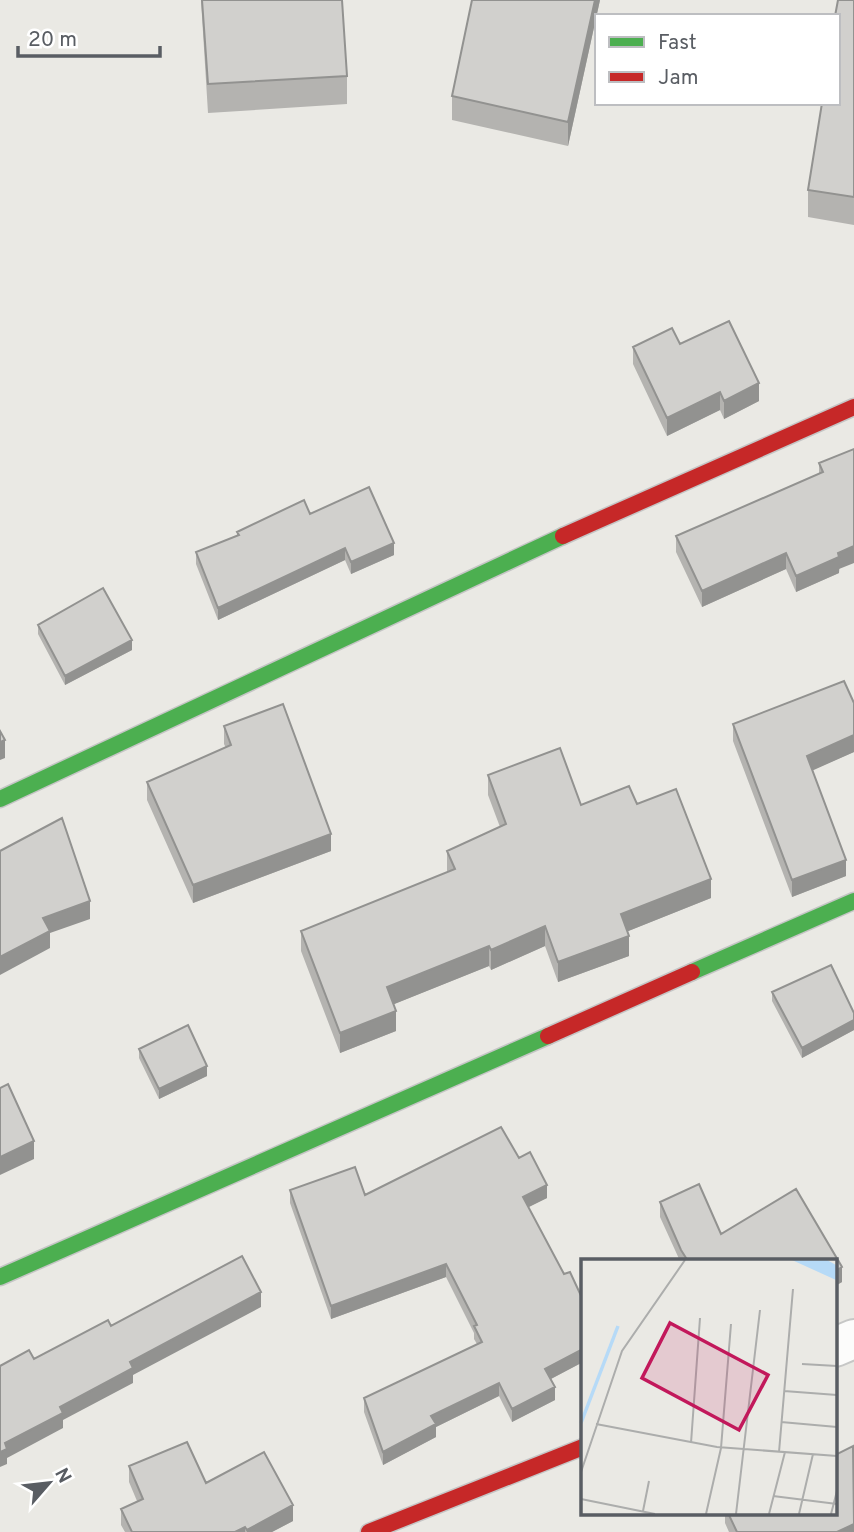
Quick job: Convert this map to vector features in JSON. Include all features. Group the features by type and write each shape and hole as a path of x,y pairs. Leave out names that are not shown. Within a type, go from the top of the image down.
{"street":[{"path":"0,799 418,599 646,496 854,407"},
{"path":"0,1277 854,901"},
{"path":"836,1347 854,1339"},
{"path":"369,1532 581,1448"}],"building":[{"path":"202,0 342,0 347,76 208,84"},
{"path":"472,0 595,0 568,122 452,96"},
{"path":"838,0 854,0 854,197 808,190 822,105 840,105 840,14 835,14"},
{"path":"729,321 759,383 724,401 720,392 667,418 633,347 672,328 680,344"},
{"path":"854,449 854,546 838,553 839,557 796,576 786,553 702,591 676,536 823,472 819,463"},
{"path":"369,487 394,543 351,562 345,548 218,608 196,552 239,535 237,532 304,500 310,514"},
{"path":"103,588 132,640 65,676 38,625"},
{"path":"844,681 854,703 854,735 807,756 846,860 792,880 733,724"},
{"path":"283,704 331,834 193,885 147,782 231,745 224,726"},
{"path":"560,748 581,805 629,786 637,804 676,789 711,879 621,914 629,936 558,962 545,926 491,950 489,946 387,987 396,1011 340,1033 301,931 455,869 447,851 506,824 488,775"},
{"path":"62,818 90,901 43,918 50,931 0,957 0,851"},
{"path":"831,965 854,1013 854,1020 802,1048 772,992"},
{"path":"188,1025 207,1066 159,1089 139,1049"},
{"path":"8,1084 34,1141 0,1157 0,1088"},
{"path":"501,1127 519,1158 530,1152 547,1185 523,1197 564,1274 570,1272 581,1296 581,1350 545,1369 555,1387 512,1409 499,1383 431,1416 436,1424 383,1452 364,1398 482,1342 474,1326 477,1325 446,1264 331,1306 290,1190 355,1167 365,1195"},
{"path":"699,1184 721,1234 796,1189 842,1267 836,1270 836,1259 687,1259 660,1202"},
{"path":"242,1256 261,1292 130,1362 133,1368 60,1407 63,1413 5,1443 7,1449 0,1452 0,1366 29,1350 34,1359 108,1320 111,1326"},
{"path":"187,1442 206,1483 264,1452 293,1505 247,1530 245,1527 235,1532 132,1532 121,1509 143,1499 129,1466"},
{"path":"853,1446 854,1524 837,1532 737,1532 728,1514 836,1514 836,1454"}],"traffic: fast":[{"path":"0,799 563,536"},
{"path":"692,972 854,901"},
{"path":"0,1277 548,1036"}],"traffic: jam":[{"path":"563,536 854,407"},
{"path":"548,1036 692,972"},
{"path":"369,1532 581,1448"}]}
